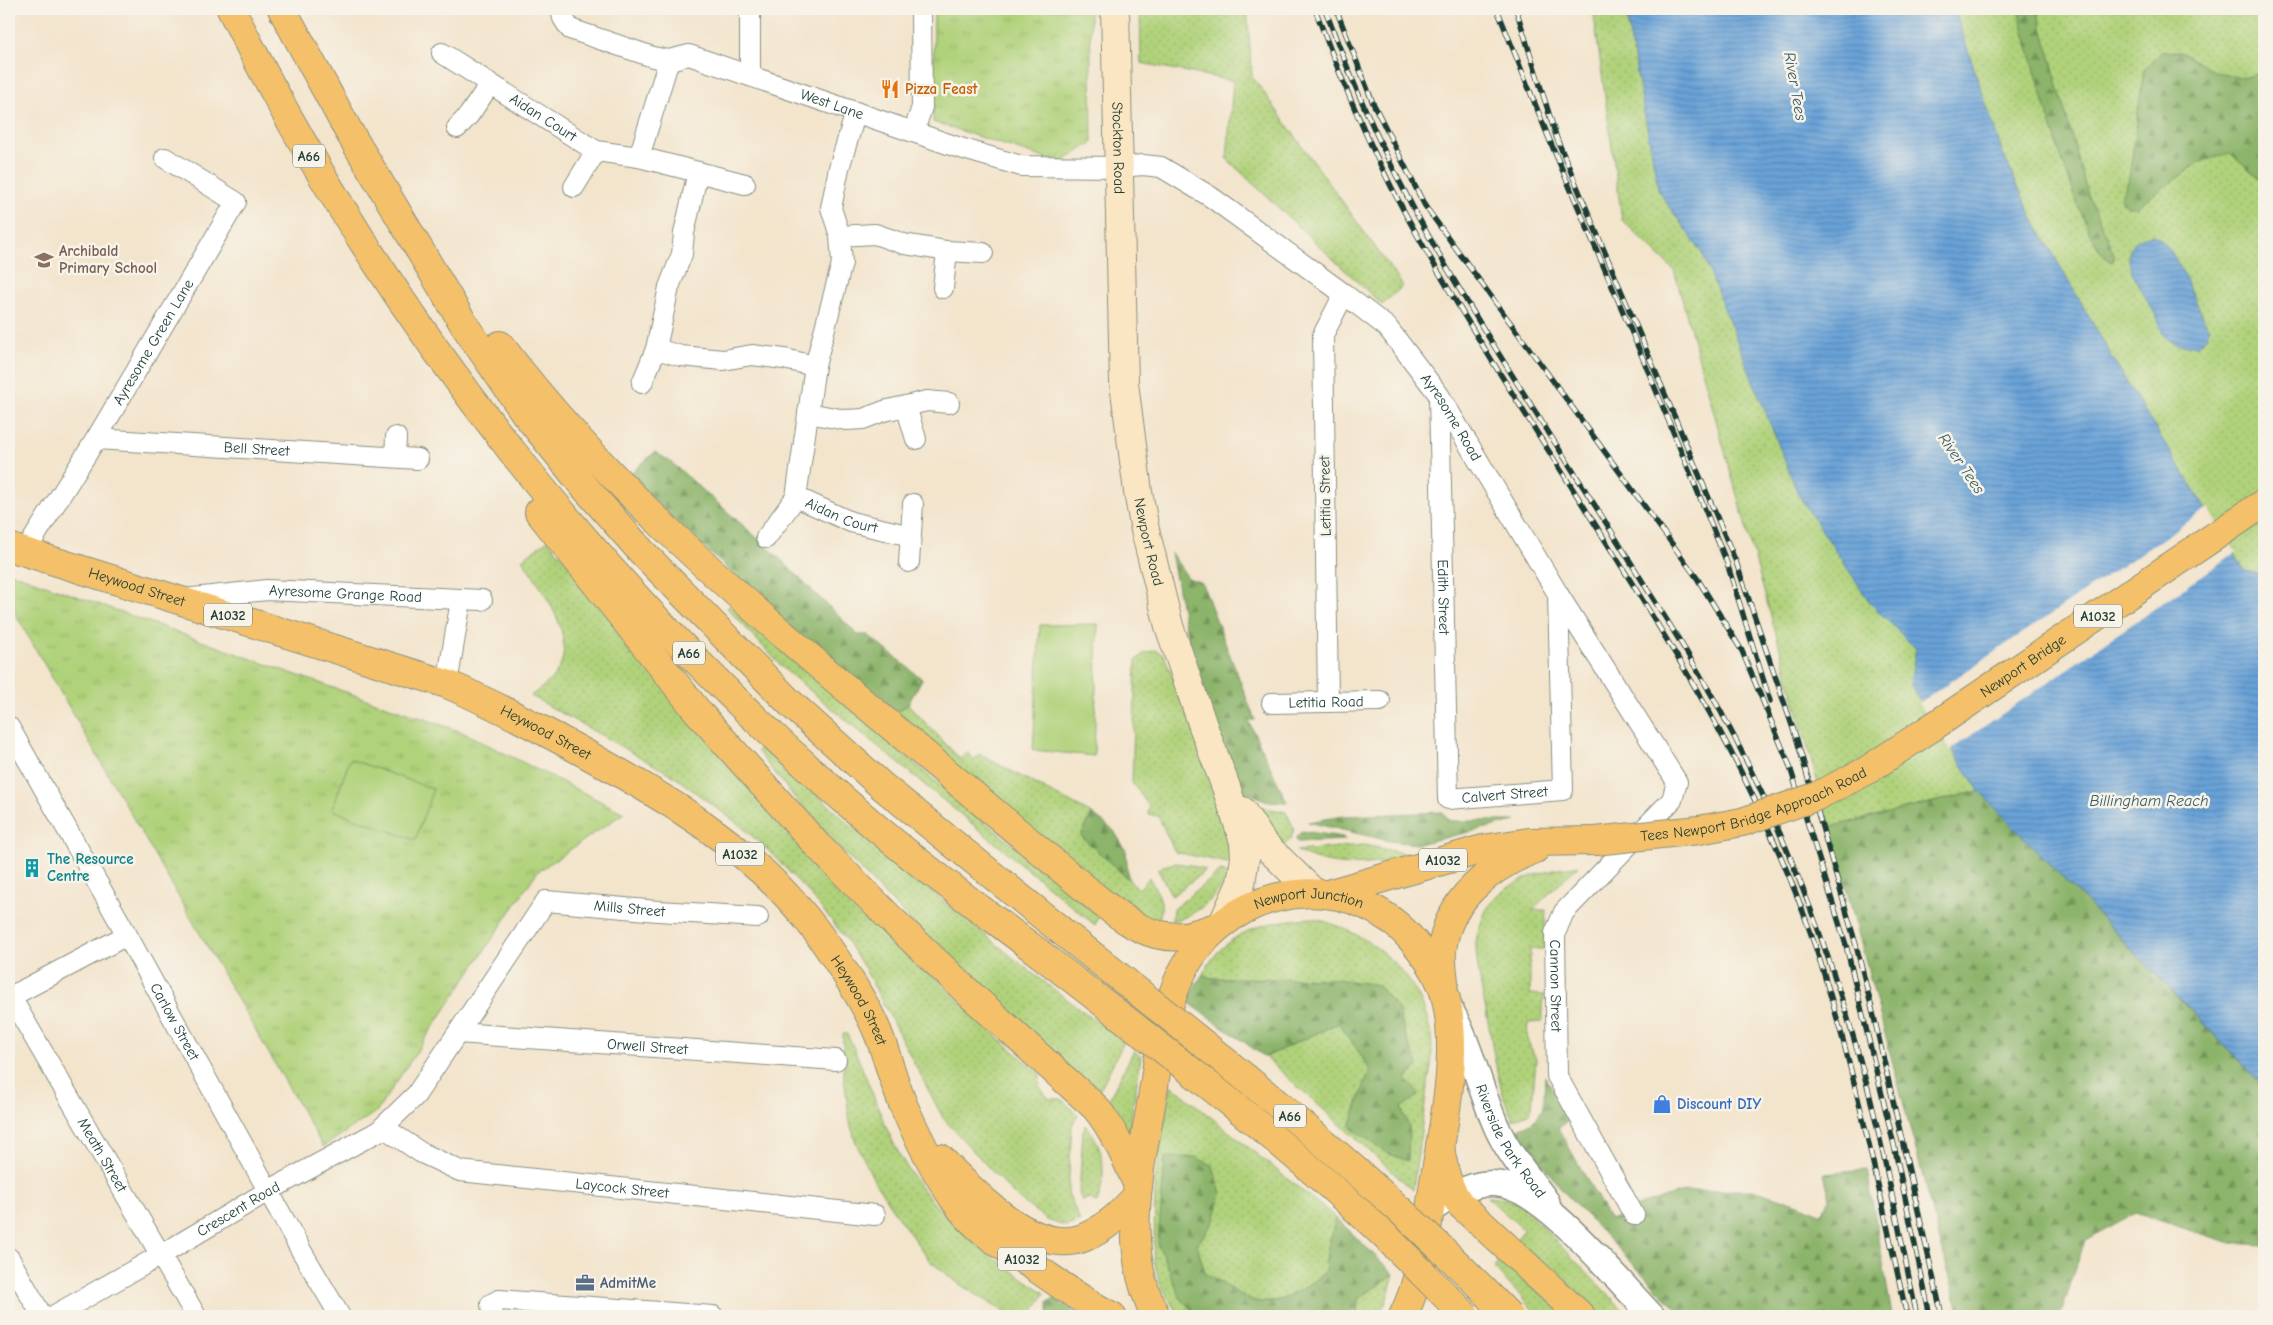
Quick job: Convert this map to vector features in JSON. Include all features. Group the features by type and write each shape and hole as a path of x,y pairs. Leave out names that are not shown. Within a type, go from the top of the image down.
{"main road":[{"name":"A66","path":"231,9 306,151 398,296 490,424 628,591 685,650 805,765 880,832 1039,952 1183,1065 1292,1155 1384,1236 1466,1316"},
{"name":"A66","path":"282,9 348,130 465,326 525,412 582,484 641,551 789,702 882,786 1204,1045 1408,1216 1509,1316"},
{"name":"Stockton Road","path":"1115,9 1120,167 1121,286"},
{"path":"404,224 527,381 573,434 606,469 714,573 800,649 1129,923 1146,932 1166,936 1184,936 1220,924"},
{"name":"Newport Road","path":"1121,286 1124,383 1138,492 1146,530 1169,626 1244,842 1245,858 1241,883 1220,924"},
{"name":"A66","path":"398,296 432,367 565,548 698,712 817,845 895,923 1095,1107 1105,1119 1126,1156 1138,1191"},
{"name":"Newport Bridge","path":"1932,728 2264,503"},
{"name":"Heywood Street","path":"17,549 447,684 497,706 626,774 686,814 767,875 807,919 854,989 877,1031 905,1109 956,1203 976,1225 1002,1245 1103,1313"},
{"name":"Tees Newport Bridge Approach Road","path":"1321,893 1483,849 1529,842 1595,840 1699,830 1742,822 1815,797 1866,771 1932,728"},
{"name":"Newport Road","path":"1226,787 1263,842 1321,893"},
{"name":"Tees Newport Bridge Approach Road","path":"1446,999 1442,952 1448,924 1460,902 1476,884 1492,871 1534,850 1562,842"},
{"name":"Newport Junction","path":"1156,1316 1150,1305 1140,1274 1136,1234 1138,1191 1159,1050 1175,988 1194,951 1220,924 1245,908 1262,901 1286,894 1321,893 1368,906 1403,928 1429,959 1446,999 1451,1068 1440,1145 1416,1282 1411,1300 1403,1316"},
{"name":"Heywood Street","path":"919,1137 967,1184 1008,1220 1042,1238 1056,1240 1082,1238 1106,1226 1138,1191"},
{"path":"1440,1145 1443,1169 1453,1195 1469,1214 1581,1316"}],"street":[{"name":"West Lane","path":"561,9 563,18 570,29 653,57 669,60 689,55 914,132 1021,166 1120,167"},
{"path":"750,9 750,76"},
{"path":"914,132 922,108 921,9"},
{"name":"Aidan Court","path":"442,53 596,151 639,157 745,184"},
{"path":"639,157 669,60"},
{"path":"457,128 469,115 490,84"},
{"name":"Aidan Court","path":"856,112 839,168 832,208 840,236 842,263 815,366 796,497 851,522 911,536"},
{"path":"574,187 596,151"},
{"name":"Ayresome Green Lane","path":"17,549 96,439 236,202 165,158"},
{"name":"Ayresome Road","path":"1120,167 1143,165 1161,167 1211,197 1387,327 1439,395 1558,594 1677,782"},
{"path":"642,383 656,349 669,287 682,254 684,233 698,172"},
{"path":"840,236 875,234 904,244 947,251 983,253"},
{"path":"943,288 947,251"},
{"name":"Letitia Street","path":"1328,702 1323,335 1344,294"},
{"path":"656,349 681,356 723,360 752,355 784,359 815,366"},
{"name":"Edith Street","path":"1439,395 1448,799"},
{"path":"808,413 846,420 863,419 927,401 949,404"},
{"path":"906,406 916,439"},
{"path":"395,457 396,437"},
{"name":"Bell Street","path":"96,439 418,459"},
{"path":"766,538 796,497"},
{"path":"909,562 913,504"},
{"name":"Ayresome Grange Road","path":"180,600 267,590 482,600"},
{"name":"Calvert Street","path":"1448,799 1563,790 1558,594"},
{"path":"447,684 461,600"},
{"name":"Letitia Road","path":"1272,703 1380,701"},
{"name":"Carlow Street","path":"9,727 16,757 127,935 268,1191 340,1316"},
{"name":"Cannon Street","path":"1634,1215 1557,1076 1555,933 1564,912 1672,800 1677,782"},
{"name":"Mills Street","path":"521,938 546,901 658,911 758,917"},
{"path":"10,996 127,935"},
{"name":"Crescent Road","path":"53,1316 161,1255 268,1191 382,1128 416,1094 521,938"},
{"name":"Meath Street","path":"10,996 196,1316"},
{"name":"Riverside Park Road","path":"1446,999 1462,1030 1498,1130 1514,1157 1560,1220"},
{"name":"Orwell Street","path":"458,1033 836,1060"},
{"name":"Laycock Street","path":"382,1128 420,1152 460,1170 875,1215"},
{"name":"Riverside Park Road","path":"1429,1211 1453,1195 1478,1185 1504,1184 1520,1190 1534,1199 1560,1220"},
{"path":"1560,1220 1652,1316"},
{"path":"9,1258 42,1316"},
{"path":"496,1308 713,1316"}],"green space":[{"path":"934,9 1090,9 1092,143 1060,163 933,122"},
{"path":"1140,9 1247,9 1252,76 1403,286 1382,305 1227,159 1233,81 1141,63"},
{"path":"1593,9 1625,9 1659,192 1702,253 1871,604 1916,649 1910,684 1979,791 1830,827 1674,270 1622,220"},
{"path":"1954,9 2264,9 2264,575 2245,571 2127,383 2033,219 2003,154"},
{"path":"2018,9 2037,9 2087,192 2115,256 2111,262 2100,250 2087,227 2074,195 2050,121"},
{"path":"2179,51 2210,69 2229,76 2251,76 2264,72 2264,182 2230,153 2200,162 2136,207 2128,207 2123,203 2121,197 2129,179 2144,69 2161,52"},
{"path":"655,452 671,462 772,551 858,635 868,635 922,679 908,704 894,715 830,665 628,476"},
{"path":"548,540 856,900 979,1021 1040,1074 1039,1086 1049,1099 1062,1099 1078,1115 1072,1125 1068,1192 1080,1222 1065,1226 1047,1220 1015,1196 943,1118 865,969 843,935 810,894 768,850 737,823 672,775 531,696 555,675 563,658 561,628 555,613 522,559"},
{"path":"1171,553 1188,578 1202,583 1255,720 1248,720 1287,802 1267,801 1251,794 1238,794 1196,682"},
{"path":"9,572 462,732 624,813 537,872 377,1111 323,1147 9,603"},
{"path":"730,606 928,775 1099,916 1095,925 784,669 727,608"},
{"path":"1098,624 1094,756 1033,750 1040,625"},
{"path":"1156,650 1164,655 1231,829 1233,864 1175,852 1158,816 1148,814 1149,806 1132,783 1136,661 1143,654"},
{"path":"908,704 960,759 967,752 975,760 979,754 1092,814 1081,836 1139,889 1149,878 1160,899 1161,909 1158,922 1133,917 894,715"},
{"path":"763,744 858,832 1032,973 1124,1042 1097,1095 961,973 816,824 757,751"},
{"path":"350,759 433,789 415,840 332,810"},
{"path":"1979,791 2264,1087 2264,1245 2231,1243 2135,1213 2085,1240 2060,1316 1960,1316 1830,827"},
{"path":"1261,807 1286,812 1294,828 1291,839 1283,846 1264,825 1257,811"},
{"path":"1443,812 1449,821 1516,821 1418,844 1390,841 1308,822 1344,816"},
{"path":"1092,814 1114,831 1126,851 1128,879 1081,836"},
{"path":"1302,831 1343,837 1345,840 1297,842 1296,837"},
{"path":"1364,845 1413,855 1384,862 1354,865 1325,862 1297,851"},
{"path":"1175,863 1206,870 1172,896 1158,870 1163,866"},
{"path":"1579,865 1532,910 1546,910 1544,949 1530,949 1530,994 1544,995 1542,1022 1528,1023 1527,1039 1536,1059 1532,1107 1528,1114 1513,1120 1500,1084 1478,972 1477,935 1487,909 1496,897 1507,888 1534,875"},
{"path":"1221,871 1230,874 1220,890 1198,910 1172,921 1173,909"},
{"path":"1312,918 1336,925 1378,949 1396,965 1411,983 1422,1004 1429,1028 1432,1058 1413,1190 1265,1057 1339,1023 1370,1069 1350,1127 1409,1127 1401,1108 1406,1080 1418,1065 1407,1041 1398,1009 1337,979 1210,978 1203,974 1212,959 1235,938 1264,925"},
{"path":"1203,974 1210,978 1337,979 1378,985 1398,1009 1407,1041 1418,1065 1406,1080 1420,1094 1401,1108 1409,1127 1408,1161 1387,1153 1350,1127 1370,1069 1339,1023 1265,1057 1185,1000"},
{"path":"843,1034 847,1034 895,1146 908,1169 924,1191 941,1211 980,1246 1045,1293 1030,1316 1012,1316 959,1284 930,1261 900,1220 875,1182 856,1143 850,1123 844,1078"},
{"path":"1134,1050 1141,1057 1128,1137 1107,1103"},
{"path":"1545,1076 1570,1120 1558,1128 1610,1220 1646,1203 1687,1191 1752,1190 1799,1204 1822,1214 1830,1198 1824,1174 1867,1170 1892,1316 1683,1316 1564,1192 1516,1130 1534,1121 1539,1116 1542,1110"},
{"path":"1171,1085 1336,1218 1327,1252 1325,1272 1301,1290 1281,1299 1262,1302 1252,1300 1240,1294 1205,1273 1197,1245 1214,1221 1213,1166 1181,1299 1199,1316 1179,1316 1160,1284 1154,1261 1155,1181"},
{"path":"1086,1125 1097,1143 1102,1162 1102,1182 1097,1203 1089,1198 1082,1201 1079,1193 1083,1131"},
{"path":"1165,1157 1196,1157 1213,1166 1221,1194 1214,1221 1197,1245 1205,1273 1234,1291 1252,1300 1271,1302 1291,1295 1310,1284 1325,1272 1327,1252 1336,1218 1394,1274 1358,1299 1357,1316 1199,1316 1181,1299 1158,1244"},
{"path":"1487,1197 1507,1199 1520,1204 1629,1316 1603,1316 1516,1240 1524,1230"},
{"path":"1500,1260 1567,1316 1539,1316 1494,1268"},
{"path":"1394,1274 1386,1302 1377,1316 1357,1316 1358,1299"},
{"path":"1055,1298 1079,1316 1048,1316 1048,1302"}],"water":[{"path":"1625,9 1954,9 2003,154 2033,219 2127,383 2245,571 2264,575 2264,1086 1979,791 1910,684 1916,649 1871,604 1799,496 1702,253 1659,192"},
{"path":"2153,235 2161,240 2169,249 2177,262 2209,328 2207,338 2198,345 2177,344 2165,337 2156,315 2131,269 2129,258 2131,248 2138,240"}],"pier":[{"path":"2208,508 2236,552 1950,750 1919,703"}],"railway":[{"path":"1315,9 1363,127 1405,212 1471,326 1691,680 1758,806 1791,881 1810,932 1839,1025 1870,1149 1907,1316"},
{"path":"1325,9 1372,123 1398,179 1427,233 1508,369 1694,665 1744,755 1766,801 1823,943 1854,1040 1868,1089 1917,1316"},
{"path":"1336,9 1373,103 1425,206 1697,578 1742,651 1789,764 1846,945 1894,1145 1930,1316"},
{"path":"1497,9 1550,141 1644,361 1727,563 1770,701"},
{"path":"1516,9 1557,139 1736,562 1797,740 1856,945 1942,1316"}],"place":[{"name":"Pizza Feast","path":"890,89"},
{"name":"Archibald Primary School","path":"44,260"},
{"name":"The Resource Centre","path":"32,868"},
{"name":"Discount DIY","path":"1662,1104"},
{"name":"AdmitMe","path":"585,1283"}],"water label":[{"name":"River Tees","path":"1796,86"},
{"name":"River Tees","path":"1962,463"},
{"name":"Billingham Reach","path":"2149,800"}]}
